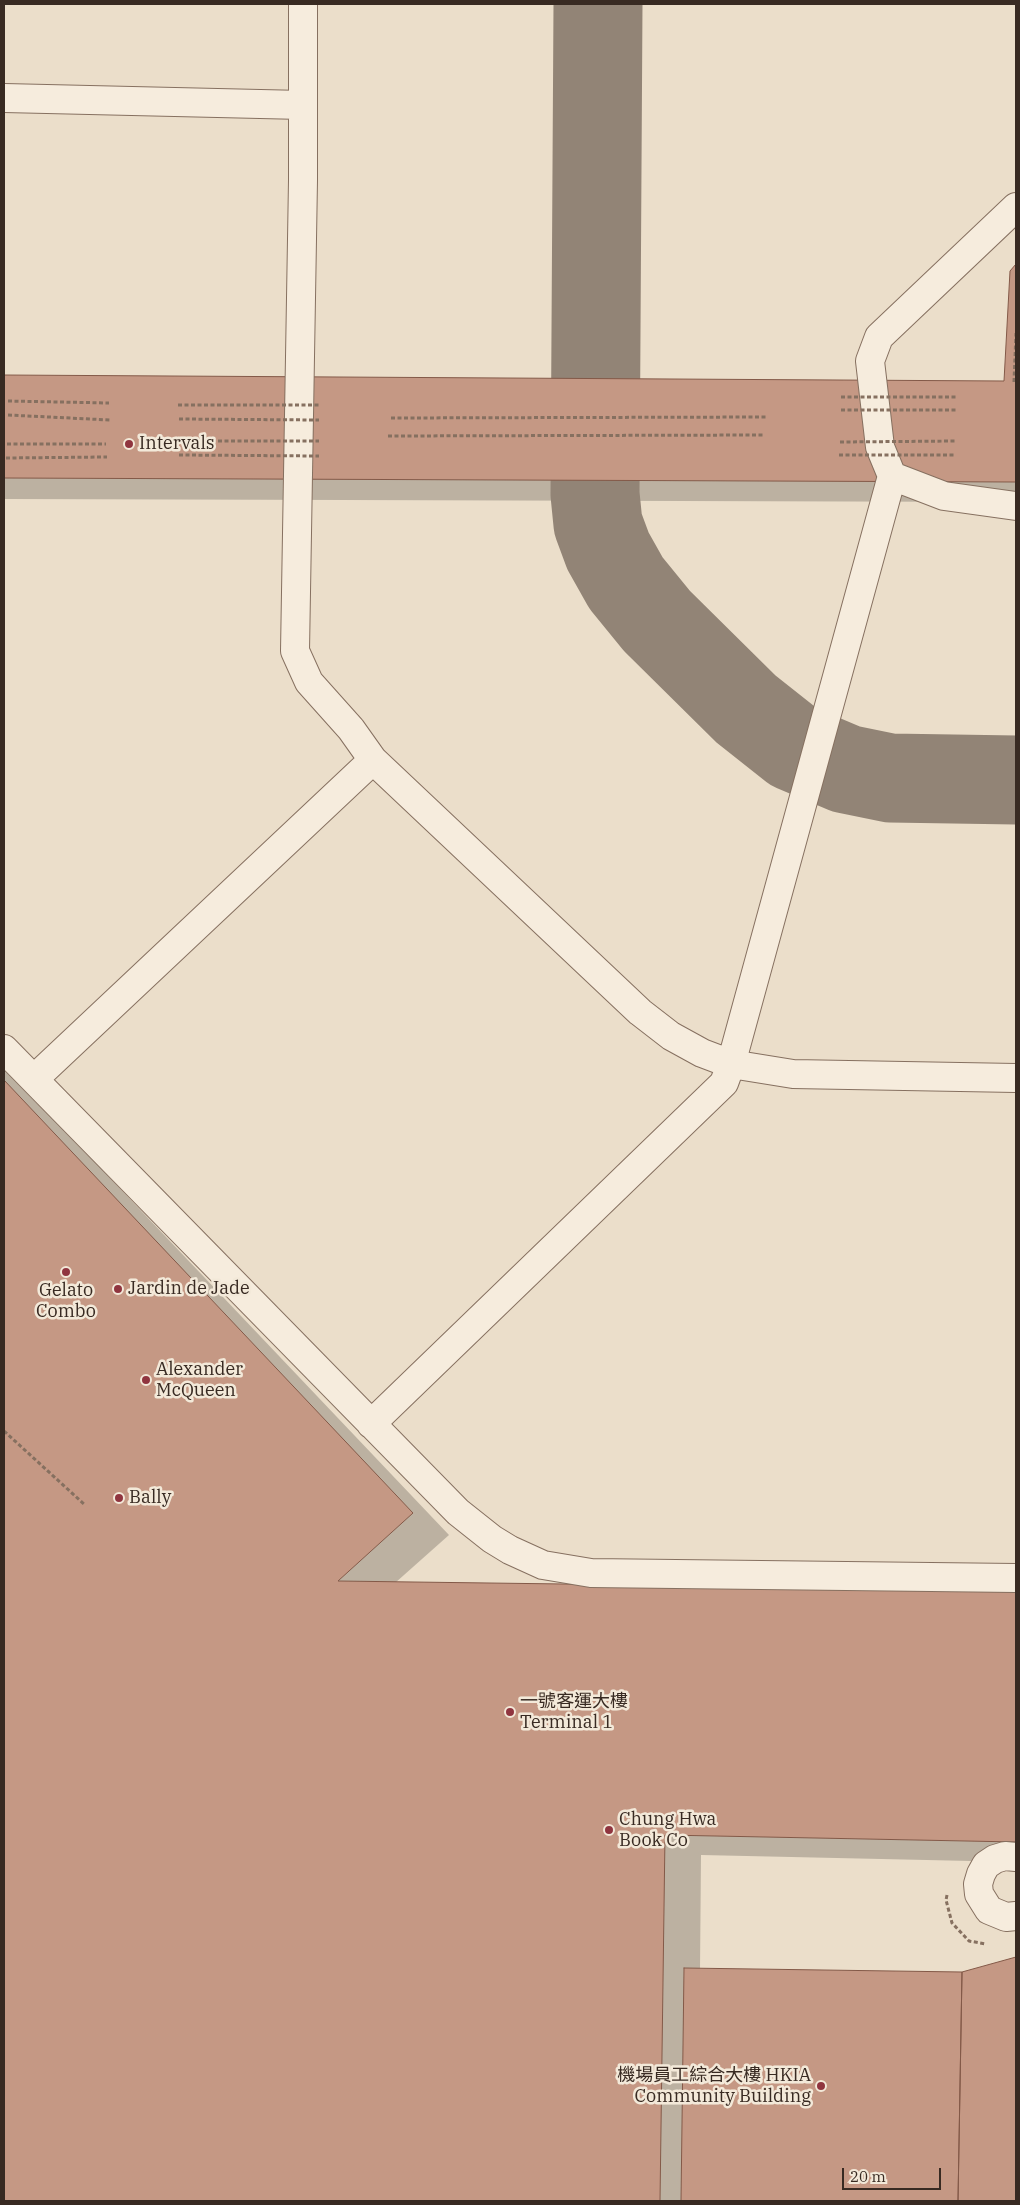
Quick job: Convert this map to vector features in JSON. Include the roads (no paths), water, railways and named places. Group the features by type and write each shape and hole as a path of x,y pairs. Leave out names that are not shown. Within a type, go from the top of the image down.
{"street":[{"path":"303,4 295,651 309,682 350,729 373,760 640,1012 679,1041 702,1053 731,1064 809,1075 1016,1078"},
{"path":"4,98 303,105"},
{"path":"371,1424 724,1083 731,1064 892,476 880,447 870,361 878,336 1016,207"},
{"path":"892,476 944,496 1016,506"},
{"path":"34,1079 373,760"},
{"path":"4,1049 458,1512 492,1539 543,1565 591,1572 1016,1578"},
{"path":"1016,1857 1005,1856 995,1859 986,1865 978,1884 979,1894 989,1910 1006,1917 1016,1916"}],"place":[{"name":"Intervals","path":"129,444"},
{"name":"Gelato Combo","path":"66,1272"},
{"name":"Jardin de Jade","path":"118,1289"},
{"name":"Alexander McQueen","path":"146,1380"},
{"name":"Bally","path":"119,1498"},
{"name":"一號客運大樓 Terminal 1","path":"510,1712"},
{"name":"Chung Hwa Book Co","path":"609,1830"},
{"name":"機場員工綜合大樓 HKIA Community Building","path":"821,2086"}]}
